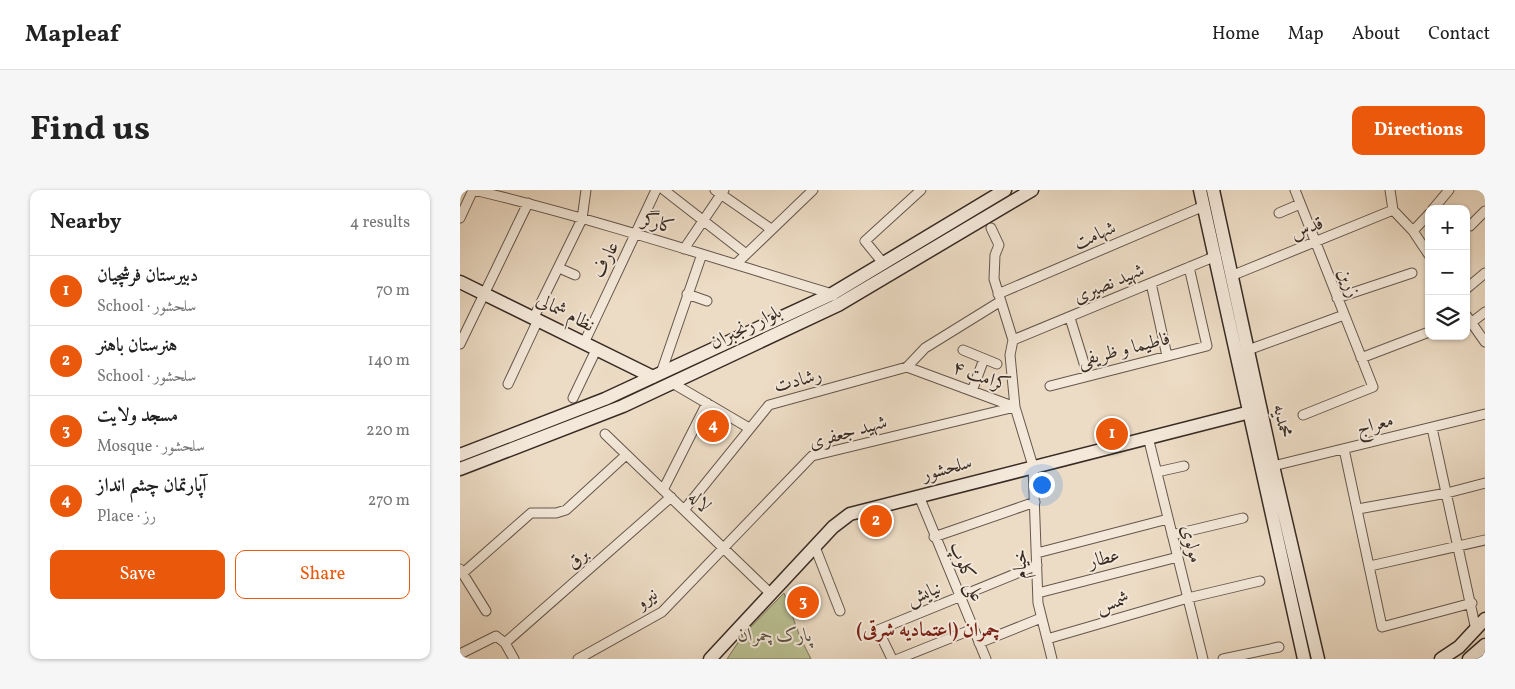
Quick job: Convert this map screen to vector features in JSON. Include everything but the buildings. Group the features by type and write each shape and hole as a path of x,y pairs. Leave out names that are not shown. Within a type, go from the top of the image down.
{"street":[{"name":"کارگر","path":"473,190 528,203 736,264 835,299"},
{"path":"460,218 473,190"},
{"path":"508,384 582,219 586,190"},
{"name":"عارف","path":"584,343 637,235 656,190"},
{"path":"664,190 745,253"},
{"path":"736,264 745,253 813,190"},
{"path":"883,263 865,240 921,190"},
{"name":"بلوار رنجبران","path":"460,455 605,399 835,299 883,263 1004,190"},
{"name":"بلوار رنجبران","path":"460,469 564,430 674,384 835,299 1032,190"},
{"name":"محمدیه","path":"1200,190 1304,659"},
{"name":"محمدیه","path":"1213,190 1273,466 1318,659"},
{"name":"زرین","path":"1295,190 1373,387 1303,415"},
{"path":"1390,190 1393,210 1413,231 1425,250"},
{"path":"1436,205 1449,190"},
{"path":"684,249 720,191 771,229"},
{"path":"460,344 528,203"},
{"path":"1278,213 1300,204"},
{"name":"شهامت","path":"907,367 925,348 1000,298 1204,206"},
{"name":"قدس","path":"1231,276 1315,244 1393,210"},
{"path":"1470,226 1485,211"},
{"path":"1413,231 1425,218"},
{"path":"991,228 998,243 994,274 1013,340 1010,354 1015,407"},
{"path":"657,375 702,254"},
{"name":"شهید نصیری","path":"1013,340 1216,256"},
{"name":"فاطیما و ظریفی","path":"1050,386 1207,346 1189,267"},
{"path":"559,268 574,275"},
{"path":"1337,298 1412,273"},
{"path":"1470,286 1485,273"},
{"name":"نظام شمالی","path":"460,282 536,318 596,350 657,375"},
{"path":"1152,283 1167,356"},
{"path":"687,294 707,301"},
{"path":"1470,318 1485,312"},
{"path":"1248,350 1344,315"},
{"path":"1070,318 1088,376"},
{"path":"1470,322 1485,342"},
{"path":"1361,358 1425,334"},
{"path":"574,398 596,350"},
{"path":"963,350 996,364"},
{"path":"972,391 984,359"},
{"name":"کرامت ۴","path":"907,367 1015,407 1033,466"},
{"name":"رشادت","path":"684,510 766,407 772,403 907,367"},
{"path":"674,384 749,428"},
{"path":"663,490 707,403"},
{"name":"شهید جعفری","path":"723,548 812,456 1015,407"},
{"name":"سلحشور","path":"712,659 833,527 850,514 1250,412"},
{"name":"معراج","path":"1273,466 1485,414"},
{"path":"1432,428 1460,546 1476,630"},
{"name":"لاله","path":"605,434 771,594"},
{"name":"مولوی","path":"1148,437 1203,659"},
{"path":"1344,449 1382,627 1472,603"},
{"path":"486,612 461,571 531,513 566,510 626,455"},
{"name":"خیام","path":"1033,466 1038,593 1041,618 1052,659"},
{"path":"1157,472 1184,466"},
{"path":"1358,510 1447,493 1485,483"},
{"name":"علی کلوپ","path":"919,496 959,598 986,659"},
{"name":"برق","path":"506,644 670,498"},
{"path":"934,537 1035,502"},
{"path":"1172,535 1243,518"},
{"path":"1037,552 1168,519"},
{"path":"1370,566 1485,540"},
{"path":"814,547 840,611"},
{"name":"نیرو","path":"578,659 662,612 723,548"},
{"name":"عطار","path":"1038,593 1178,557"},
{"name":"نیایش","path":"892,659 878,630 1037,565"},
{"name":"شمس","path":"1047,639 1188,598 1260,581"},
{"path":"979,642 1041,618"},
{"path":"1441,659 1458,647 1485,619"},
{"path":"898,659 973,629"},
{"path":"460,654 491,637 500,637 514,659"},
{"path":"1469,659 1485,645"},
{"path":"1223,659 1279,647"}],"green space":[{"name":"پارک چمران","path":"784,593 800,637 811,659 727,659 743,635"}],"place":[{"name":"آپارتمان چشم انداز","path":"713,426"},
{"name":"دبیرستان فرشچیان","path":"1112,434"},
{"name":"هنرستان باهنر","path":"876,521"},
{"name":"مسجد ولایت","path":"803,602"}],"district":[{"name":"چمران (اعتمادیه شرقی)","path":"928,631"}]}
